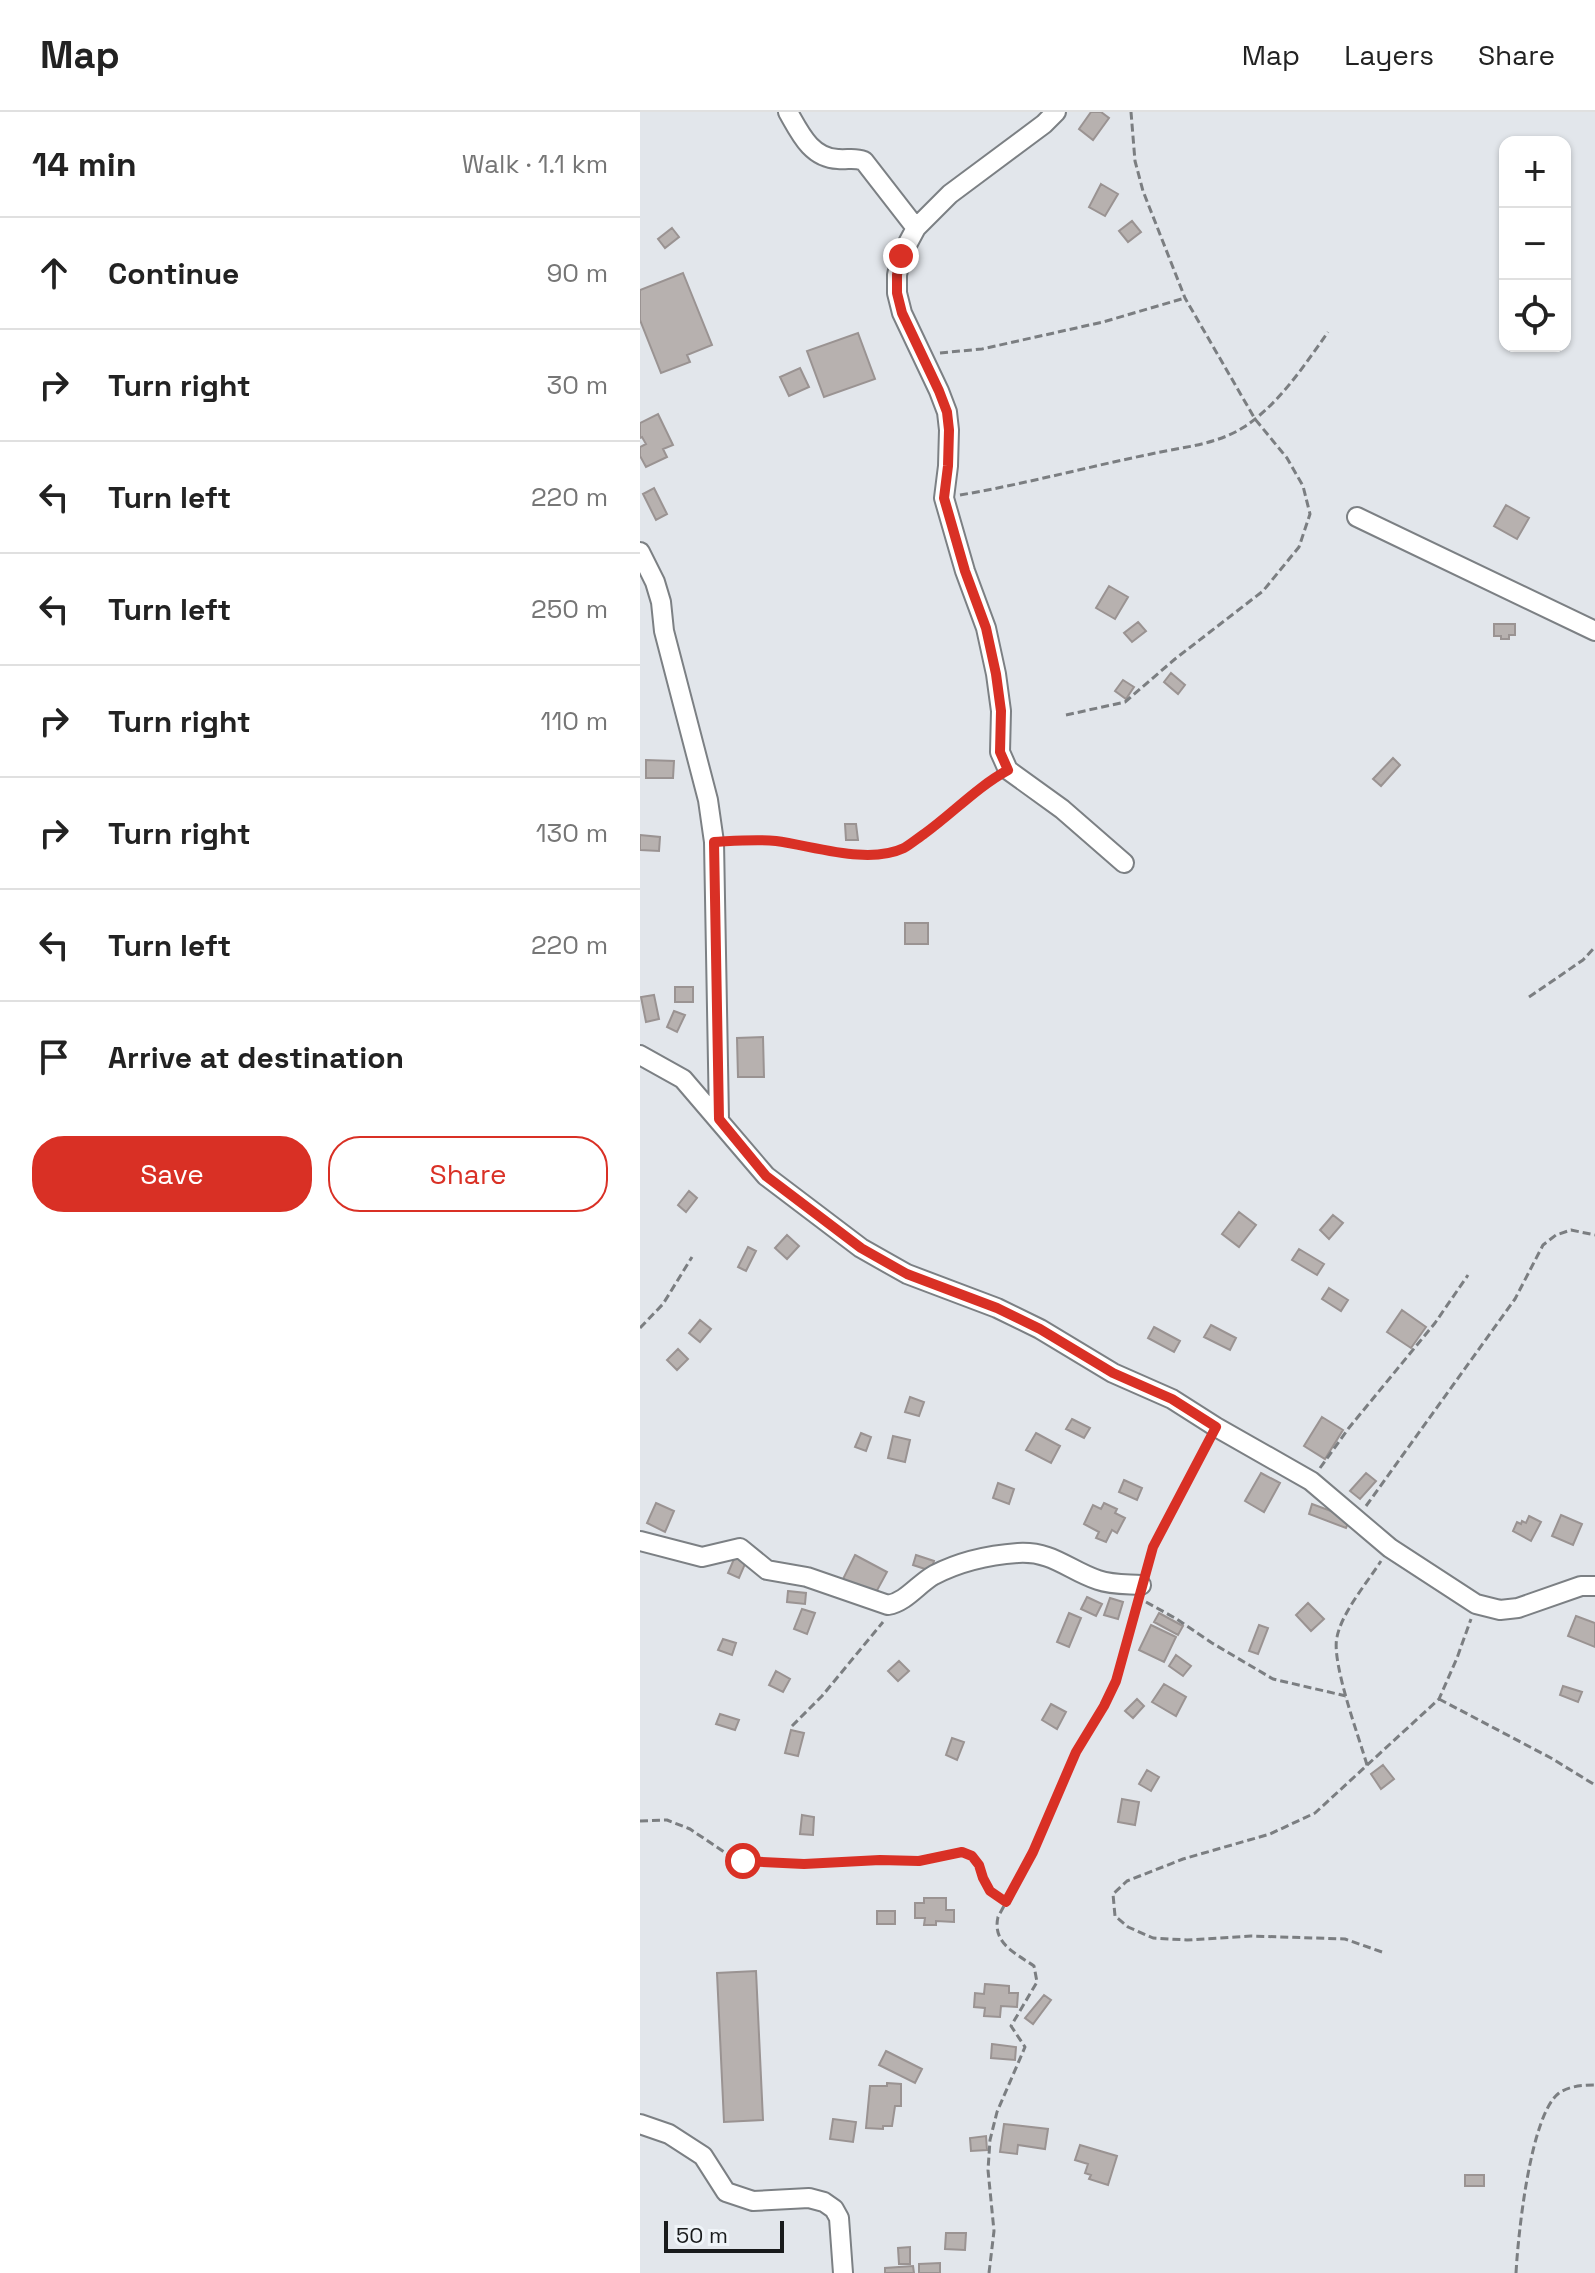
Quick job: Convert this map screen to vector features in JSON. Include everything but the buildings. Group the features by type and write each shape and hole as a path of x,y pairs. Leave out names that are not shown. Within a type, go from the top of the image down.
{"street":[{"path":"788,112 810,147 822,156 864,161 916,228"},
{"path":"1056,112 950,194 916,228 901,256 897,293 902,313 947,412 949,454 944,498 965,571 986,628 1001,711 1000,752 1008,770 1062,809 1124,863"},
{"path":"1357,517 1595,631"},
{"path":"640,552 661,602 664,631 708,800 714,842 719,1119"},
{"path":"640,1055 683,1079 766,1176 861,1248 907,1274 997,1308 1040,1329 1113,1373 1172,1399 1311,1481 1390,1548 1476,1604 1500,1610 1518,1608 1581,1586 1595,1586"},
{"path":"640,1541 702,1557 740,1548 767,1570 807,1577 888,1605 898,1603 933,1576 959,1564 1016,1553 1037,1553 1057,1559 1100,1581 1141,1585"},
{"path":"640,2124 669,2134 703,2156 726,2192 753,2201 809,2198 834,2209 839,2218 843,2273"}],"path":[{"path":"1066,715 1125,702 1263,591 1299,547 1310,514 1303,486 1287,458 1255,419 1185,298 1143,191 1135,161 1131,112"},
{"path":"922,354 982,349 1103,322 1185,298"},
{"path":"944,498 1009,487 1196,446 1232,435 1255,419 1293,380 1328,332"},
{"path":"714,842 772,841 872,856 890,852 905,848 949,816 972,794 1008,770"},
{"path":"1529,997 1583,960 1595,947"},
{"path":"1356,1520 1515,1299 1543,1245 1556,1235 1571,1230 1595,1235"},
{"path":"640,1328 663,1304 692,1257"},
{"path":"1311,1481 1348,1429 1435,1323 1468,1275"},
{"path":"1141,1585 1153,1547 1216,1427"},
{"path":"1367,1766 1346,1696 1336,1639 1344,1617 1390,1548"},
{"path":"989,2273 994,2231 988,2170 990,2140 997,2112 1025,2047 1011,2026 1037,1982 1034,1966 1007,1948 996,1928 1076,1752 1116,1681 1138,1598 1273,1679 1346,1696"},
{"path":"792,1726 822,1696 898,1603"},
{"path":"1382,1952 1345,1939 1251,1936 1187,1940 1153,1938 1128,1927 1115,1916 1113,1894 1127,1881 1183,1859 1270,1834 1315,1813 1439,1699 1476,1604"},
{"path":"1439,1699 1551,1758 1595,1785"},
{"path":"640,1821 667,1820 690,1829 733,1858 743,1861 804,1864 919,1861 962,1852 972,1856 990,1891 1006,1902"},
{"path":"1516,2273 1532,2153 1548,2106 1559,2093 1579,2085 1595,2085"}],"route":[{"path":"743,1861 804,1864 919,1861 962,1852 972,1856 990,1891 1006,1902 1033,1852 1076,1752 1116,1681 1153,1547 1216,1427 1172,1399 1113,1373 1040,1329 997,1308 907,1274 861,1248 766,1176 719,1119 714,842 772,841 872,856 890,852 905,848 949,816 972,794 1008,770 1000,752 1001,711 986,628 965,571 944,498 948,466 947,412 902,313 897,293 901,256"}]}
